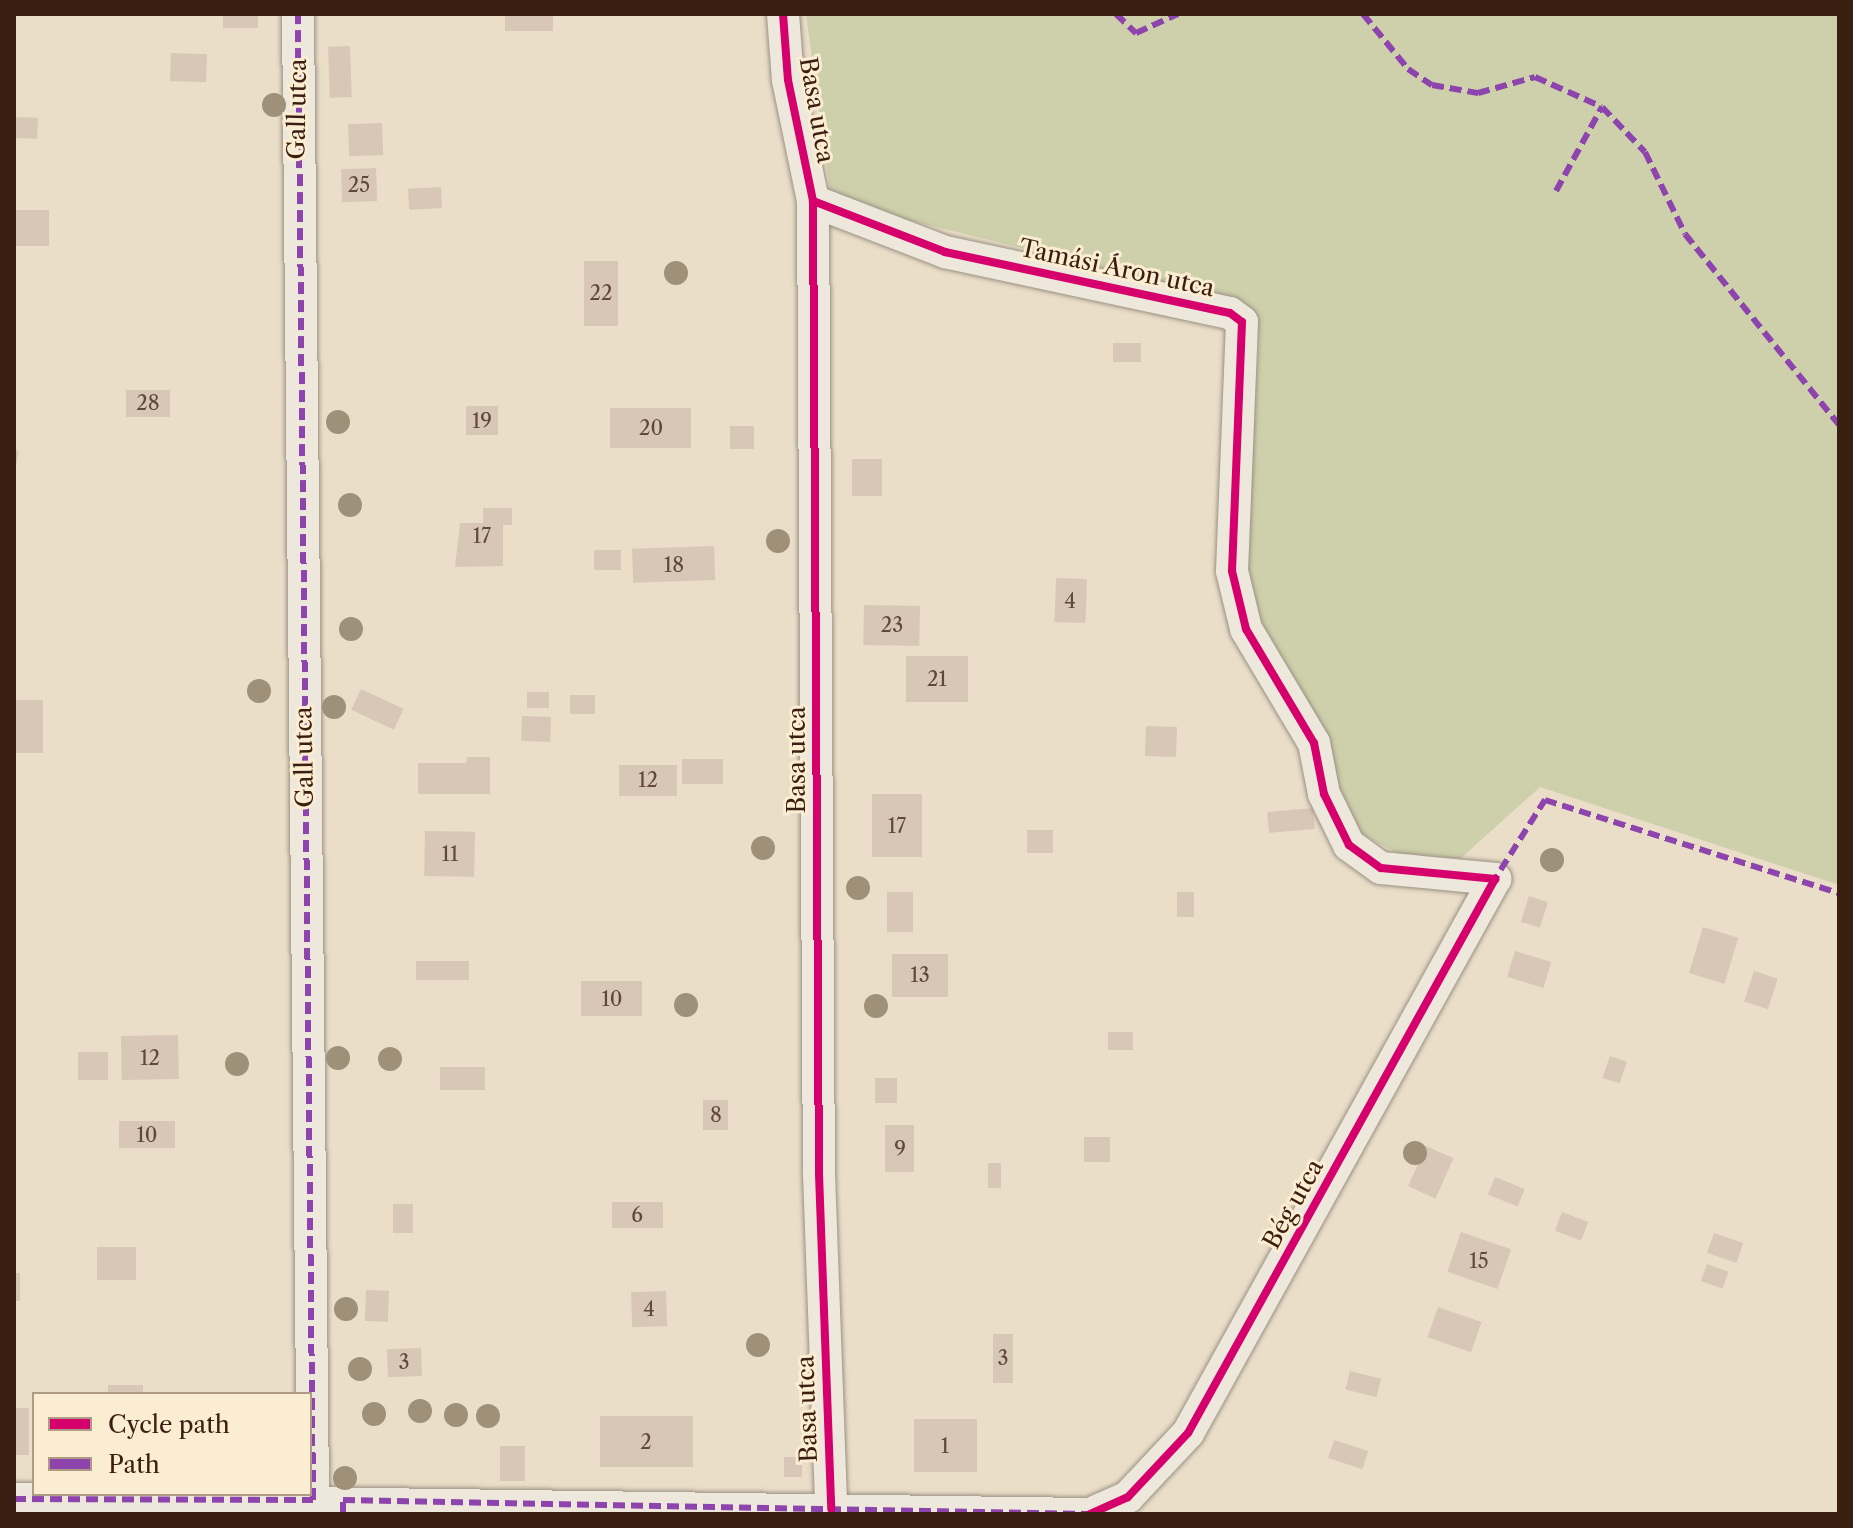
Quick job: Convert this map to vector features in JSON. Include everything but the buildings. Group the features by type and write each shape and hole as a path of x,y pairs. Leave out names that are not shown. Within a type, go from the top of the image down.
{"street":[{"name":"Gall utca","path":"298,14 333,1505"},
{"name":"Basa utca","path":"783,14 788,80 813,201 819,1174 831,1509"},
{"name":"Tamási Áron utca","path":"813,201 945,252 1230,313 1242,322 1232,571 1246,629 1314,743 1324,794 1349,845 1381,868 1495,879"},
{"name":"Bég utca","path":"1090,1514 1128,1497 1188,1433 1495,879"},
{"path":"14,1499 1090,1514"}],"green space":[{"path":"806,14 1839,14 1839,885 1540,787 1460,859 1399,854 1360,833 1281,686 1241,573 1259,339 1254,317 1242,302 883,214 830,190"}],"marked path":[{"path":"298,14 312,1392"},
{"path":"1116,14 1136,33 1178,14"},
{"path":"1363,14 1408,69 1432,85 1478,93 1535,77 1602,107 1645,152 1685,234 1839,425"},
{"path":"1556,191 1602,107"},
{"path":"1491,885 1545,800 1839,893"},
{"path":"14,1499 313,1500 312,1401"},
{"path":"343,1514 343,1500 1089,1514"}],"cycle path":[{"path":"783,14 788,80 813,201 819,1174 831,1509"},
{"path":"813,201 945,252 1230,313 1242,322 1232,571 1246,629 1314,743 1324,794 1349,845 1381,868 1495,879 1188,1433 1128,1497 1090,1514"}]}
